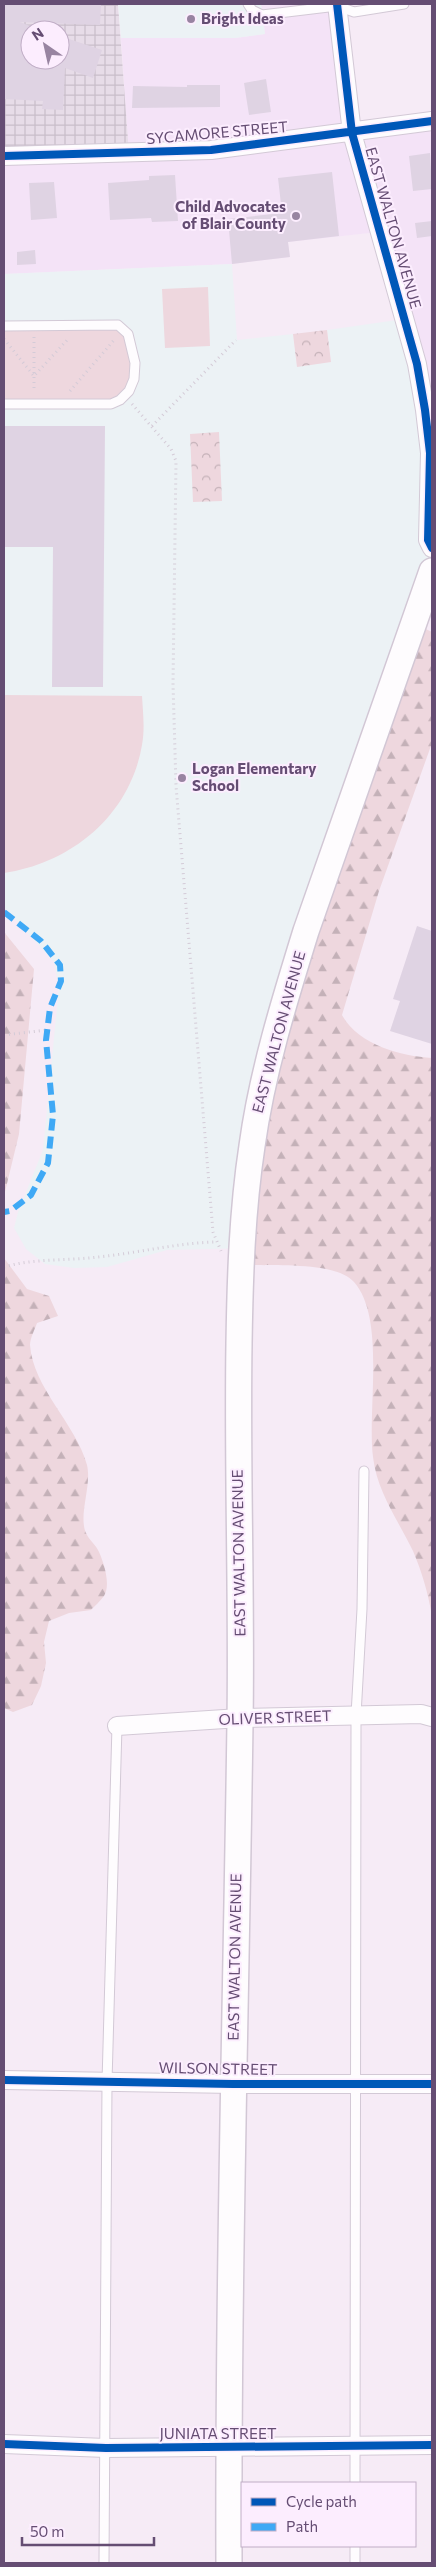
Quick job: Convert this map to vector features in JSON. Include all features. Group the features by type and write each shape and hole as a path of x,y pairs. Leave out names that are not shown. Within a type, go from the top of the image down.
{"main road":[{"name":"EAST WALTON AVENUE","path":"229,2563 228,2448 240,1718 238,1434 241,1262 251,1148 275,1037 306,931 432,571"}],"street":[{"name":"EAST WALTON AVENUE","path":"337,5 352,133 417,364 430,453 428,540 432,548"},
{"name":"SYCAMORE STREET","path":"4,156 211,150 432,121"},
{"name":"OLIVER STREET","path":"117,1726 240,1718 421,1714 432,1717"},
{"name":"WILSON STREET","path":"4,2080 233,2084 432,2084"},
{"name":"JUNIATA STREET","path":"4,2444 106,2448 432,2445"}],"lane":[{"path":"248,4 252,10 262,15 337,5 354,12 404,4"},
{"path":"4,326 118,325 128,334 133,347 135,363 134,379 124,395 111,404 4,404"},
{"path":"355,2482 356,1716 362,1609 364,1471"},
{"path":"104,2563 107,2082 117,1726"},
{"path":"355,2547 355,2563"}],"path":[{"path":"34,326 34,404"},
{"path":"34,376 81,326"},
{"path":"58,404 123,330"},
{"path":"4,339 34,376"},
{"path":"152,426 236,340"},
{"path":"124,395 171,449 176,461 173,684 176,786 213,1232 218,1249 227,1256 241,1262"},
{"path":"4,1035 47,1030"},
{"path":"4,1267 25,1261 100,1257 190,1242 216,1242"}],"shaded area":[{"path":"4,4 118,4 129,154 4,156"},
{"name":"Bright Ideas","path":"118,4 261,4 265,34 235,38 121,38"},
{"path":"261,4 337,4 351,133 432,121 432,548 430,453 378,232 288,242 290,257 232,264 4,274 4,156 129,154 121,38 235,38 265,34"},
{"name":"Logan Elementary School","path":"232,264 237,340 293,334 297,366 331,362 327,330 404,319 417,364 432,570 252,1248 167,1250 107,1267 74,1268 45,1264 26,1249 14,1228 18,1212 43,1150 59,987 54,962 4,907 4,274"}],"green space":[{"path":"208,287 210,346 165,348 162,289"},
{"path":"118,325 127,334 134,378 120,400 4,404 4,326"},
{"path":"327,330 331,362 297,367 293,334"},
{"path":"219,432 222,501 193,502 190,434"},
{"path":"413,623 432,632 432,743 379,891 342,1015 358,1034 381,1047 407,1055 432,1058 432,1616 429,1599 413,1551 383,1494 375,1470 372,1438 372,1341 370,1318 364,1298 354,1282 334,1271 306,1266 252,1265 264,1105"},
{"path":"4,695 142,696 144,727 142,745 135,770 125,793 111,814 74,847 53,859 29,868 4,873"},
{"path":"4,932 34,969 19,1134 4,1196"},
{"path":"4,1258 27,1289 49,1296 58,1316 37,1323 30,1345 33,1361 46,1391 74,1435 87,1465 88,1482 83,1518 84,1526 87,1536 98,1549 107,1580 104,1596 91,1610 69,1613 49,1621 44,1642 46,1663 41,1686 32,1705 13,1712 4,1708"}],"building":[{"path":"4,4 101,4 100,25 70,24 70,20 20,20 20,70 65,70 63,110 42,109 43,101 4,99"},
{"path":"70,39 102,50 93,78 70,70"},
{"path":"266,79 271,112 249,115 244,83"},
{"path":"187,85 220,85 220,107 132,108 133,86 187,87"},
{"path":"430,153 432,189 413,191 409,156"},
{"name":"Child Advocates of Blair County","path":"332,172 339,236 288,242 290,257 232,264 228,219 282,213 278,178"},
{"path":"175,175 178,221 152,222 151,218 110,220 108,183 149,180 149,176"},
{"path":"54,182 57,218 31,220 29,183"},
{"path":"432,221 432,236 417,238 415,223"},
{"path":"35,250 36,264 17,265 17,252"},
{"path":"4,426 105,426 103,687 52,687 53,547 4,547"},
{"path":"417,926 432,931 432,1044 390,1031 400,1001 393,999"}],"marked path":[{"path":"4,912 41,941 60,965 61,981 50,1008 46,1040 53,1115 48,1163 31,1195 10,1211 4,1212"}],"cycle path":[{"path":"337,4 352,133 417,364 430,453 428,540 432,548"},
{"path":"4,156 211,150 432,121"},
{"path":"4,2080 233,2084 432,2084"},
{"path":"4,2444 106,2448 432,2445"}],"place":[{"name":"Bright Ideas","path":"191,19"},
{"name":"Child Advocates of Blair County","path":"296,216"},
{"name":"Logan Elementary School","path":"182,778"}]}
